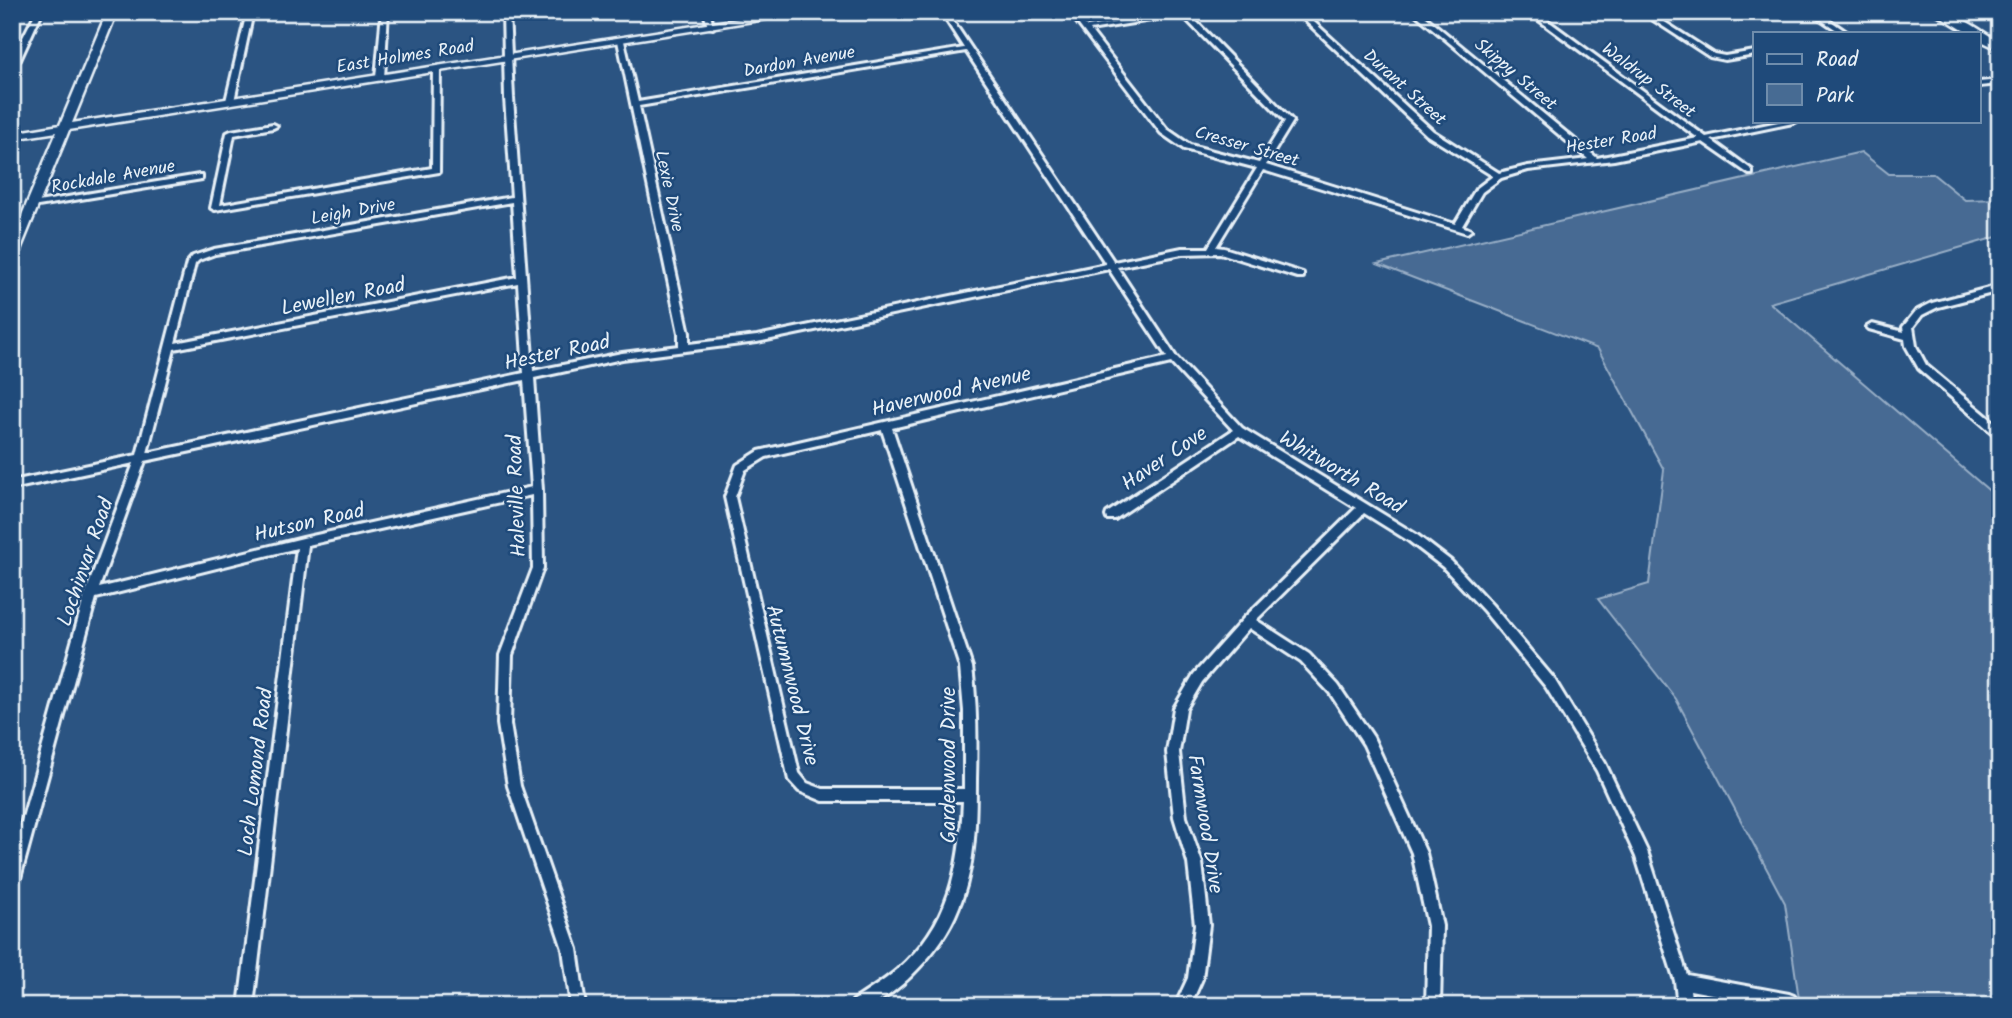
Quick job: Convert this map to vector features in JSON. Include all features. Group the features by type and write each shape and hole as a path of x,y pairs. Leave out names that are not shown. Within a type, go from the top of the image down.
{"main road":[{"path":"14,249 112,12"},
{"name":"East Holmes Road","path":"12,136 804,12"},
{"path":"1939,12 1974,32"},
{"path":"1980,36 2000,47"}],"street":[{"path":"12,61 16,60 39,12"},
{"path":"230,101 250,12"},
{"path":"380,78 385,12"},
{"name":"Haleville Road","path":"506,12 508,77 537,490 538,568 506,655 504,723 514,786 570,949 578,1006"},
{"path":"707,12 711,27"},
{"name":"Whitworth Road","path":"944,12 1173,359 1239,431 1413,538 1447,564 1488,608 1550,683 1601,767 1643,856 1682,981 1685,1006"},
{"name":"Cresser Street","path":"1072,12 1164,131 1187,146 1467,229"},
{"name":"Durant Street","path":"1299,12 1430,133 1498,176"},
{"name":"Skippy Street","path":"1416,12 1596,161"},
{"name":"Waldrup Street","path":"1531,12 1749,172"},
{"path":"1644,12 1712,56 1726,58 1753,53"},
{"path":"1813,12 1843,32"},
{"path":"1086,29 1184,13 1289,121 1211,249 1300,275"},
{"name":"Lexie Drive","path":"621,41 684,333 684,348"},
{"name":"Dardon Avenue","path":"636,104 968,49"},
{"path":"273,126 231,133 215,208 436,170 436,69"},
{"path":"1980,84 2000,82"},
{"name":"Hester Road","path":"1498,176 1528,168 1596,161 1788,122"},
{"path":"1458,226 1479,191 1498,176"},
{"name":"Rockdale Avenue","path":"32,205 200,177"},
{"name":"Leigh Drive","path":"196,258 227,250 516,199"},
{"name":"Hester Road","path":"12,485 636,354 757,339 1182,251 1211,249"},
{"name":"Lochinvar Road","path":"12,882 91,595 141,458 187,269 196,258"},
{"name":"Lewellen Road","path":"169,347 523,279"},
{"path":"1997,292 1935,305 1919,313 1908,327 1922,367 2000,433"},
{"path":"1872,327 1910,337"},
{"name":"Haverwood Avenue","path":"741,468 763,454 1173,359"},
{"name":"Gardenwood Drive","path":"858,1006 903,974 942,927 960,888 970,832 972,703 966,667 886,426"},
{"name":"Haver Cove","path":"1111,516 1239,431"},
{"name":"Autumnwood Drive","path":"741,468 730,497 793,776 803,787 823,795 970,795"},
{"name":"Hutson Road","path":"91,595 303,542 537,490"},
{"name":"Farmwood Drive","path":"1182,1006 1195,979 1202,925 1195,863 1180,817 1173,752 1180,708 1198,678 1248,621 1363,507"},
{"name":"Loch Lomond Road","path":"246,1006 303,542"},
{"path":"1248,621 1305,658 1334,689 1369,741 1419,853 1435,926 1433,1006"},
{"path":"1682,981 1789,1001"}],"green space":[{"path":"1861,152 1889,174 1933,174 1965,200 2000,199 2000,236 1770,303 2000,500 2000,1006 1800,1006 1785,903 1676,699 1598,599 1649,584 1664,470 1598,349 1377,264"}]}
